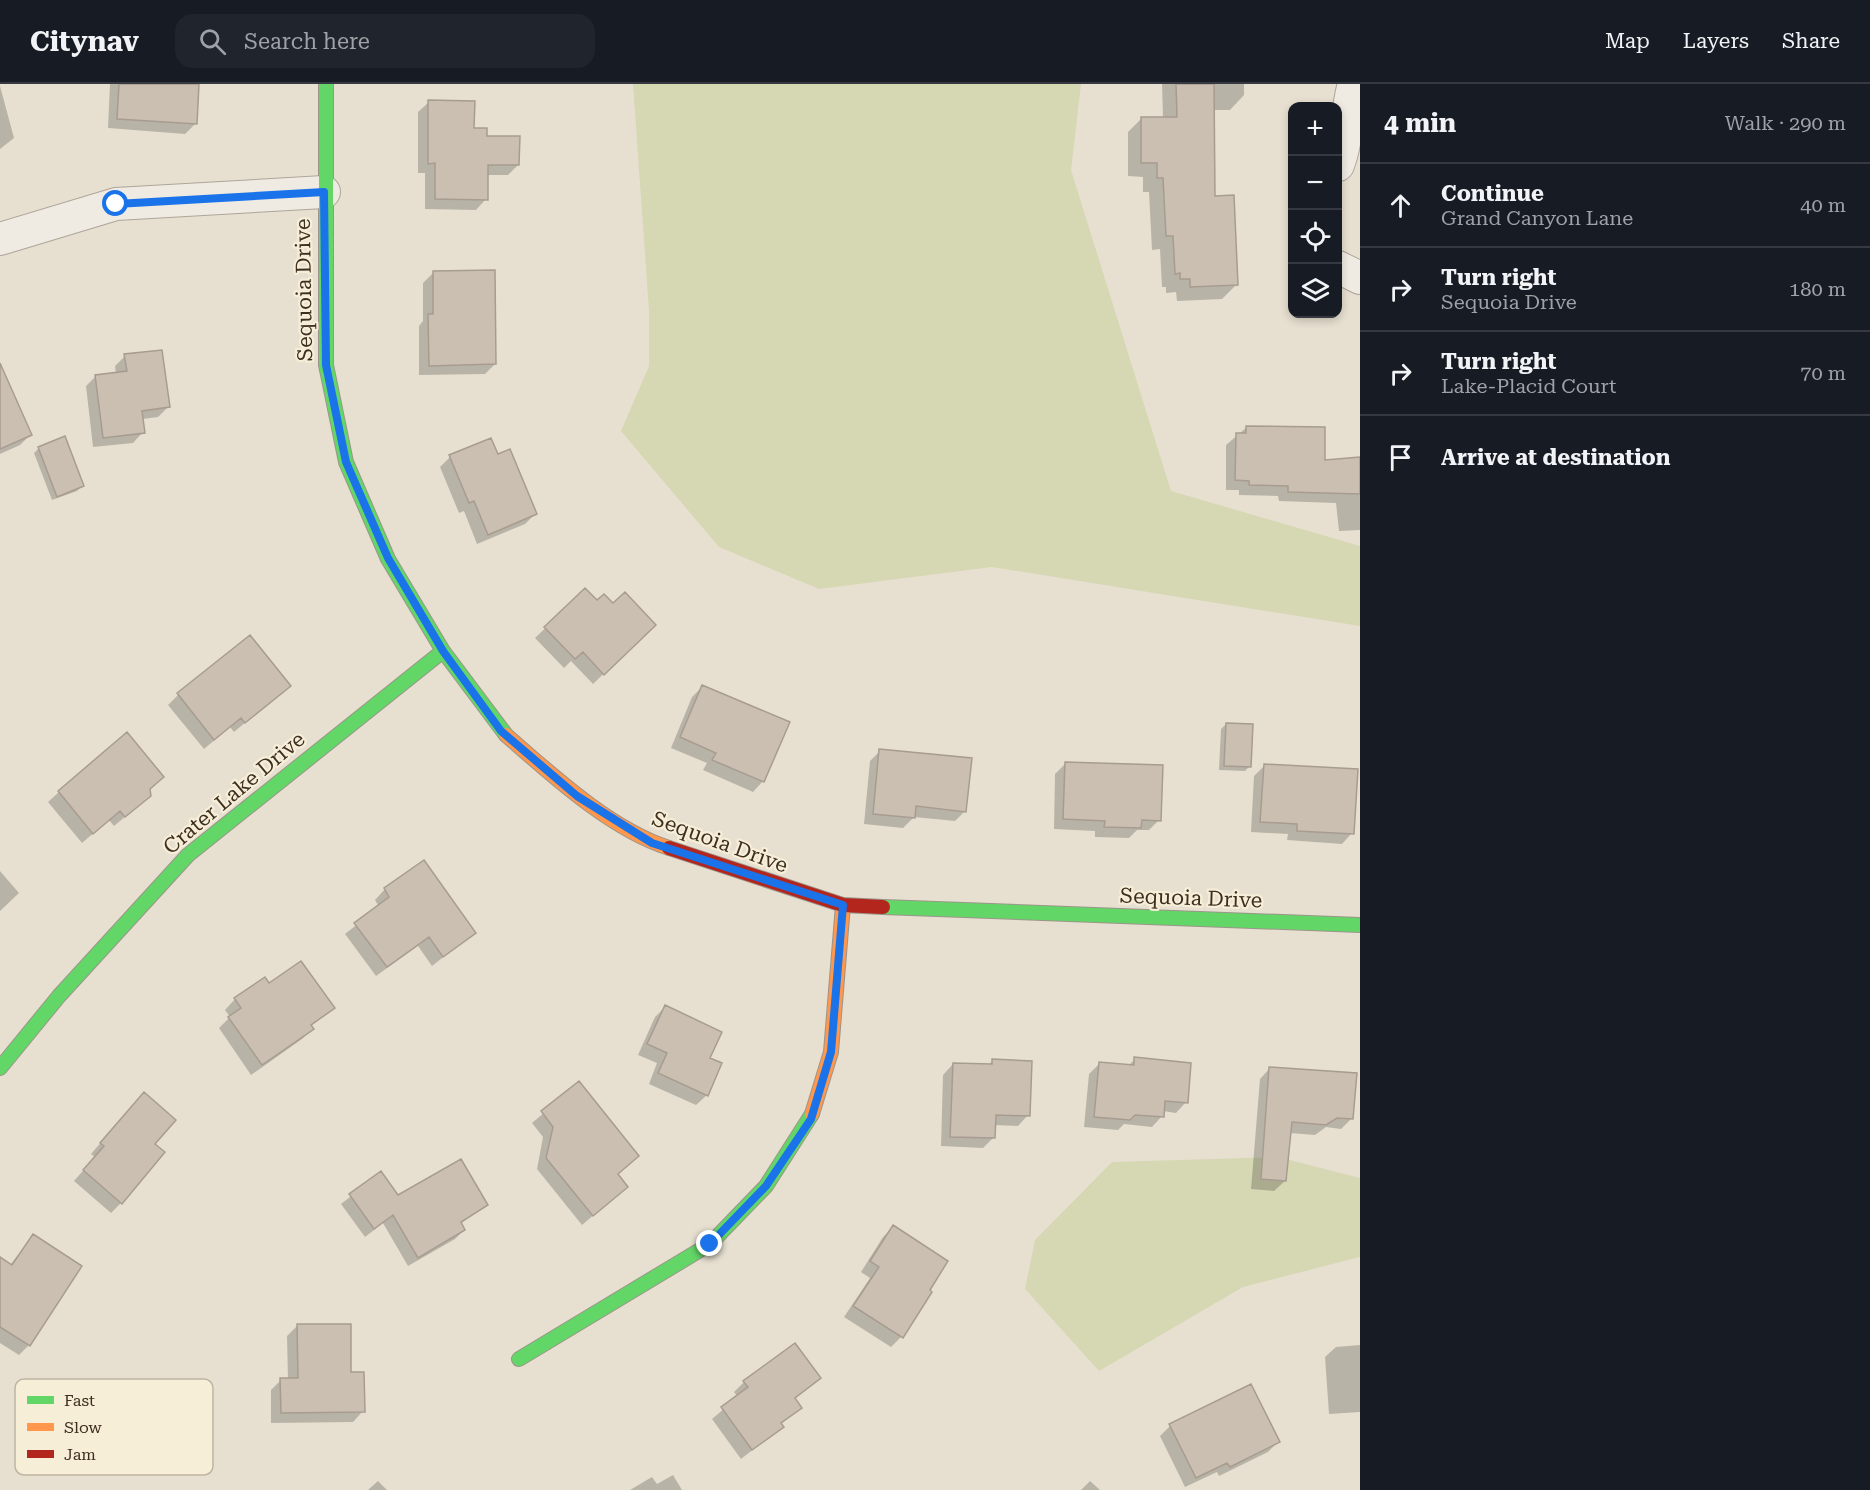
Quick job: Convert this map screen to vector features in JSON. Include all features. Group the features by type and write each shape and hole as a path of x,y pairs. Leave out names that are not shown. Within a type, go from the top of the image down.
{"street":[{"name":"Sequoia Drive","path":"326,84 324,192 326,365 346,462 388,558 443,651 501,731 586,802 652,843 843,905 983,913 1360,925"},
{"path":"1346,158 1347,105 1354,84"},
{"path":"0,239 116,204 324,192"},
{"path":"1342,269 1360,278"},
{"name":"Crater Lake Drive","path":"0,1068 59,996 188,855 443,651"},
{"path":"519,1359 710,1244 766,1186 811,1119 831,1052 843,905"}],"green space":[{"path":"633,84 1081,84 1071,170 1171,491 1360,546 1360,626 992,567 819,589 719,547 621,431 649,366 649,311"},
{"path":"1278,1157 1360,1178 1360,1257 1243,1287 1099,1371 1025,1289 1035,1240 1112,1162"}],"building":[{"path":"119,84 199,84 197,124 117,119"},
{"path":"1176,84 1214,84 1215,196 1234,195 1238,285 1190,287 1190,279 1180,279 1180,273 1175,274 1173,236 1166,236 1163,178 1157,178 1157,163 1141,163 1141,117 1177,117"},
{"path":"428,100 475,101 474,128 487,128 487,136 520,136 519,165 488,165 488,200 435,199 435,163 428,164"},
{"path":"495,270 496,364 429,366 428,314 433,314 433,271"},
{"path":"162,350 170,407 142,411 145,433 103,438 95,375 127,371 124,354"},
{"path":"0,363 32,435 0,449"},
{"path":"1246,426 1325,427 1325,460 1360,457 1360,494 1288,492 1288,486 1249,485 1249,481 1235,480 1236,433 1246,433"},
{"path":"65,436 84,486 57,497 38,447"},
{"path":"491,438 498,454 510,449 537,514 488,535 474,501 469,503 449,455"},
{"path":"585,588 597,600 604,594 613,603 625,592 656,625 604,675 583,652 575,659 544,627"},
{"path":"250,635 291,686 245,723 241,718 214,740 177,693"},
{"path":"702,685 790,722 764,782 712,760 716,753 680,737"},
{"path":"1226,723 1253,724 1251,767 1224,766"},
{"path":"127,732 164,777 150,789 151,796 125,817 120,811 93,834 58,791"},
{"path":"879,749 972,758 966,812 916,806 915,818 873,814"},
{"path":"1065,762 1163,765 1161,821 1142,820 1141,828 1104,827 1105,821 1063,819"},
{"path":"1264,764 1358,769 1354,834 1297,831 1297,824 1260,822"},
{"path":"424,860 476,933 443,957 429,937 387,967 354,923 389,897 384,888"},
{"path":"301,961 335,1008 311,1025 314,1029 262,1065 228,1017 241,1008 234,998 265,977 269,983"},
{"path":"665,1005 722,1032 710,1058 722,1063 708,1096 658,1073 667,1053 647,1044"},
{"path":"1134,1057 1191,1063 1188,1103 1165,1101 1164,1117 1135,1115 1130,1120 1094,1117 1099,1062 1134,1065"},
{"path":"992,1059 1032,1061 1030,1116 996,1115 995,1138 950,1137 953,1063 992,1064"},
{"path":"1269,1067 1357,1073 1353,1119 1337,1118 1326,1125 1292,1122 1286,1181 1261,1179"},
{"path":"579,1081 639,1156 618,1174 628,1187 593,1216 546,1158 553,1127 541,1111"},
{"path":"144,1092 176,1120 155,1144 165,1152 122,1204 83,1170 104,1146 100,1143"},
{"path":"461,1159 488,1205 461,1222 465,1230 418,1258 393,1215 374,1229 349,1194 381,1171 398,1195"},
{"path":"893,1225 948,1261 930,1290 932,1292 903,1338 853,1306 879,1267 870,1261"},
{"path":"33,1234 82,1266 30,1346 0,1327 0,1257 12,1265"},
{"path":"297,1324 351,1324 351,1372 364,1372 365,1412 281,1413 280,1378 298,1378"},
{"path":"795,1343 821,1378 795,1398 802,1408 781,1423 784,1427 752,1450 721,1407 748,1387 743,1381"},
{"path":"1251,1384 1280,1442 1230,1467 1227,1463 1196,1478 1169,1424"}],"traffic: fast":[{"path":"326,84 326,365 346,462 388,559 443,651 506,735"},
{"path":"0,1068 59,996 188,855 443,651"},
{"path":"883,907 1360,925"},
{"path":"519,1359 710,1244 766,1186 812,1114"}],"traffic: slow":[{"path":"506,735 562,783 604,814 625,828 669,848"},
{"path":"812,1114 831,1052 843,905"}],"traffic: jam":[{"path":"669,848 843,905 883,907"}],"route":[{"path":"116,204 324,192 326,365 346,462 388,558 443,651 501,731 577,796 652,843 708,860 789,890 843,905 831,1052 811,1119 766,1186 710,1244"}]}
